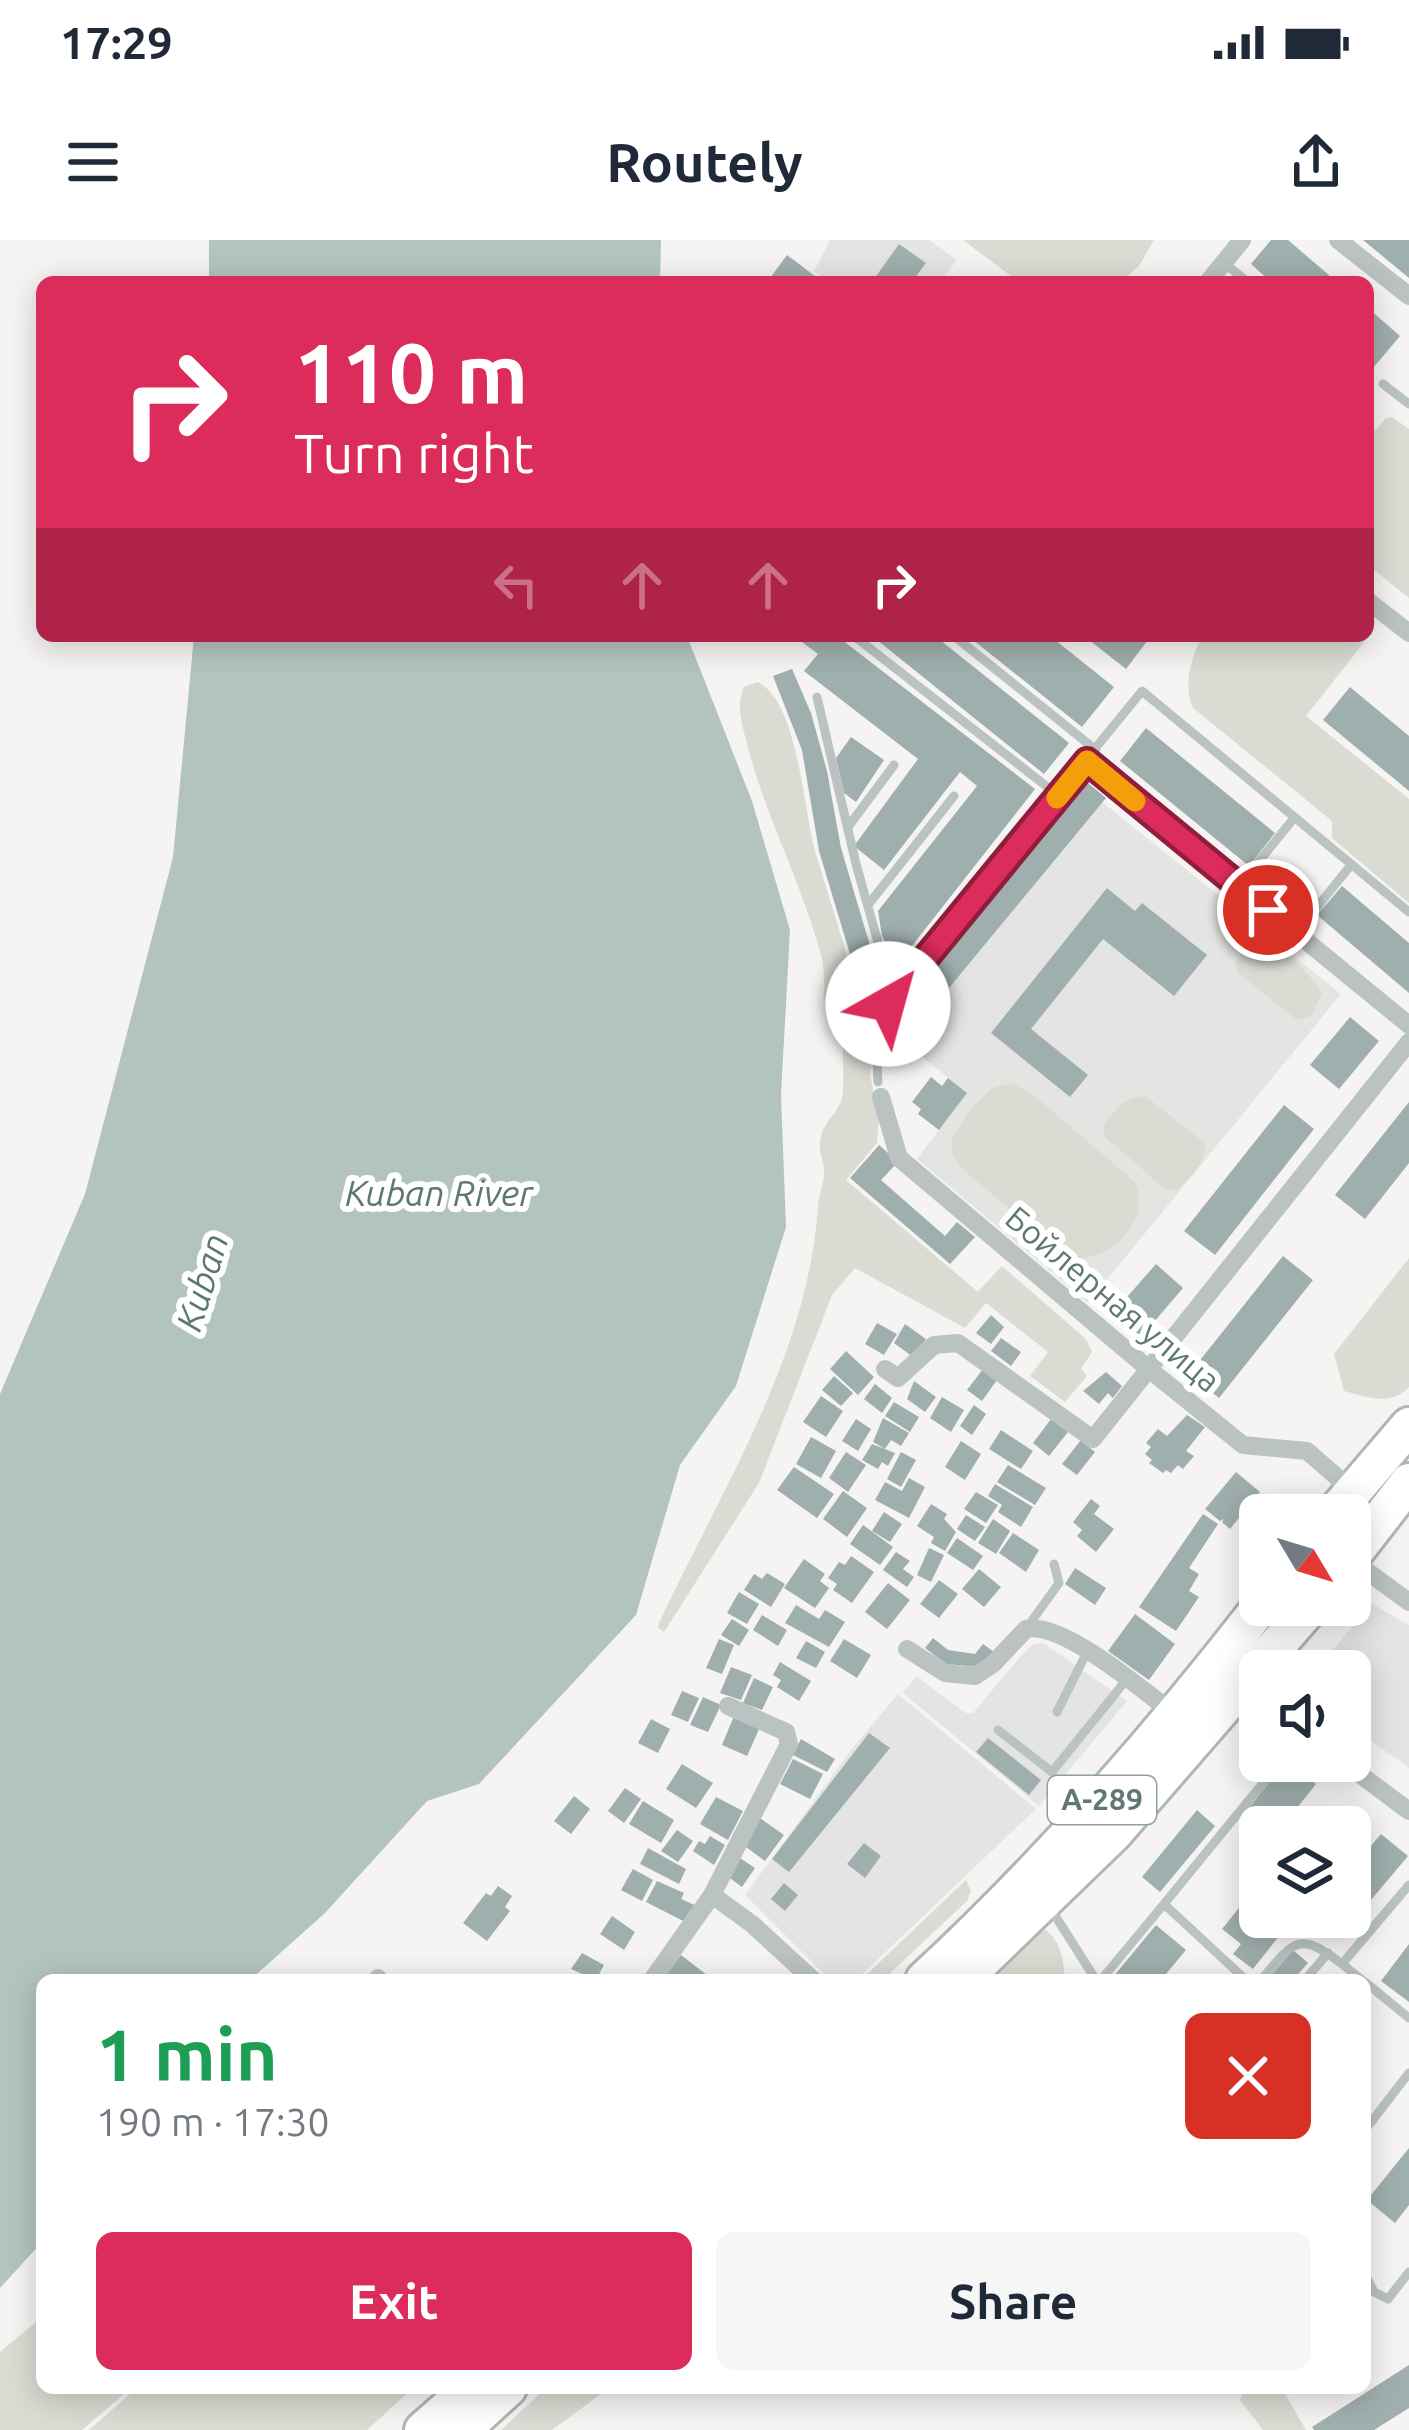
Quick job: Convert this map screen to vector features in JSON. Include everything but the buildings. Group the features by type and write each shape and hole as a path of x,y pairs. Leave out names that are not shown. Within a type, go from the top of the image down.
{"highway":[{"path":"1351,1494 1409,1426"},
{"path":"1371,1532 1409,1482"},
{"name":"А-289","path":"968,1974 1046,1902 1157,1760 1174,1714 1245,1626"},
{"name":"А-289","path":"930,1974 1157,1760 1239,1701"},
{"path":"423,2430 463,2394"},
{"path":"462,2430 501,2394"}],"street":[{"path":"1213,276 1242,240"},
{"path":"1337,240 1409,296"},
{"path":"1374,606 1409,633"},
{"path":"1091,756 1239,886 1409,1025"},
{"path":"885,1369 898,1378 934,1345 958,1343 1093,1439 1409,1042"},
{"name":"Бойлерная улица","path":"880,1089 899,1159 1243,1444 1306,1451 1337,1494"},
{"path":"1371,1574 1409,1601"},
{"path":"907,1649 946,1672 975,1676 1026,1629 1042,1627 1087,1652 1174,1714"},
{"path":"656,1974 712,1894 789,1744 786,1732 728,1706"},
{"path":"1370,1782 1409,1811"},
{"path":"712,1894 806,1974"}],"lane":[{"path":"1224,263 1240,276"},
{"path":"1374,380 1409,404"},
{"path":"862,642 1058,796"},
{"path":"961,642 1091,756"},
{"path":"880,1089 877,1064 893,996 1142,691 1409,912"},
{"path":"817,697 893,996"},
{"path":"848,827 894,765"},
{"path":"868,905 954,796"},
{"path":"1239,886 1294,818"},
{"path":"1296,933 1351,865"},
{"path":"1026,1629 1058,1583 1054,1564"},
{"path":"1058,1712 1087,1652"},
{"path":"998,1730 1052,1772 1127,1679"},
{"path":"1104,1974 1264,1782"},
{"path":"1342,1964 1409,1885"},
{"path":"1046,1902 1095,1974"},
{"path":"1164,1904 1240,1974"},
{"path":"1266,1974 1290,1945 1312,1943 1355,1974"},
{"path":"1310,1974 1328,1953"},
{"path":"1371,1987 1409,2018"},
{"path":"1371,2122 1409,2073"},
{"path":"1371,2284 1380,2298 1388,2299 1409,2272"}],"shaded area":[{"path":"830,240 929,240 957,260 945,276 821,276 814,271"},
{"path":"963,240 1154,240 1128,276 1011,276"},
{"path":"1386,418 1409,429 1409,598 1374,570 1374,432"},
{"path":"1200,642 1364,642 1306,716 1409,799 1409,903 1332,838 1332,821 1193,708 1192,663"},
{"path":"758,682 772,694 791,735 816,854 861,1006 884,1001 870,1075 879,1116 877,1143 846,1180 978,1292 1002,1266 1086,1339 1092,1352 1081,1369 1087,1376 1065,1402 1030,1376 1048,1352 986,1303 965,1328 855,1268 832,1295 759,1483 664,1632 659,1623 758,1421 798,1316 824,1179 821,1137 843,1093 842,1046 827,1018 821,955 742,725 744,687"},
{"path":"1102,802 1341,994 1088,1303 917,1159 967,1093 905,1043"},
{"path":"1257,940 1285,954 1317,986 1322,994 1311,1016 1297,1020 1238,973 1235,963"},
{"path":"1011,1083 1031,1093 1135,1182 1138,1211 1133,1225 1112,1247 1070,1259 963,1170 952,1155 952,1138 970,1109 992,1088"},
{"path":"1145,1096 1205,1143 1201,1163 1177,1190 1165,1189 1105,1137 1103,1126 1116,1110"},
{"path":"1409,1258 1409,1387 1386,1399 1344,1391 1334,1354"},
{"path":"1371,1603 1409,1625 1409,1768 1371,1741 1371,1650 1333,1650 1352,1626 1371,1626"},
{"path":"1043,1643 1127,1701 1039,1806 903,1693 916,1676 966,1713 973,1713 1032,1645"},
{"path":"898,1694 1036,1809 862,1974 824,1974 745,1895"},
{"path":"966,1880 971,1891 967,1901 889,1974 867,1974"},
{"path":"1046,1930 1055,1940 1064,1974 985,1974 1033,1932"},
{"path":"36,2322 36,2394 124,2394 82,2430 0,2430 0,2352"},
{"path":"130,2394 406,2394 367,2430 89,2430"},
{"path":"540,2394 601,2394 552,2430 501,2430"},
{"path":"1242,2394 1285,2394 1306,2430 1263,2430 1240,2400"}],"water":[{"path":"209,240 661,240 660,276 209,276"},
{"name":"Kuban River","path":"193,642 689,642 752,801 790,930 781,1095 786,1227 736,1386 680,1465 636,1615 479,1784 427,1801 325,1913 257,1974 36,1974 36,2249 0,2288 0,1394 85,1194 173,857"}],"slow traffic":[{"path":"1057,798 1087,761 1135,801"}],"route":[{"path":"888,1004 1087,761 1268,910"}],"water label":[{"name":"Kuban","path":"202,1282"}]}
